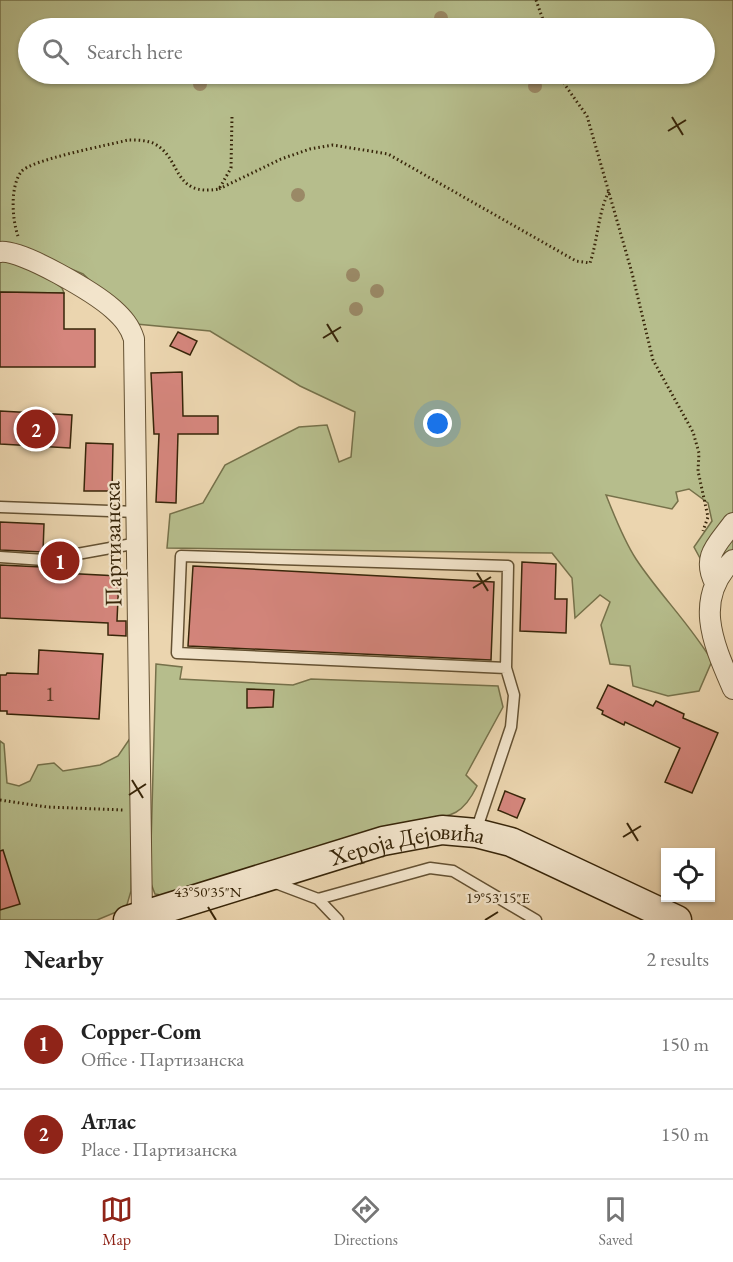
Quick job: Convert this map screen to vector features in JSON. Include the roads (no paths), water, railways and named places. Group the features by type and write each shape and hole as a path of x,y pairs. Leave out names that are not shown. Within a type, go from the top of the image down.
{"street":[{"name":"Партизанска","path":"0,252 31,258 110,306 130,327 135,353 141,811 135,918"},
{"path":"715,583 710,572 709,556 733,523"},
{"path":"731,676 710,630 710,602 715,583 733,560"},
{"name":"Хероја Дејовића","path":"135,918 262,877 416,833 442,830 476,833 511,842 677,920"}],"lane":[{"path":"0,507 137,512"},
{"path":"0,557 44,560 138,543"},
{"path":"476,833 511,727 514,695 506,668 508,566 181,556 177,653 506,668"},
{"path":"318,899 430,868 453,871 536,920"},
{"path":"262,877 318,899 338,920"}],"place":[{"name":"Атлас","path":"36,429"},
{"name":"Copper-Com","path":"60,561"}]}
